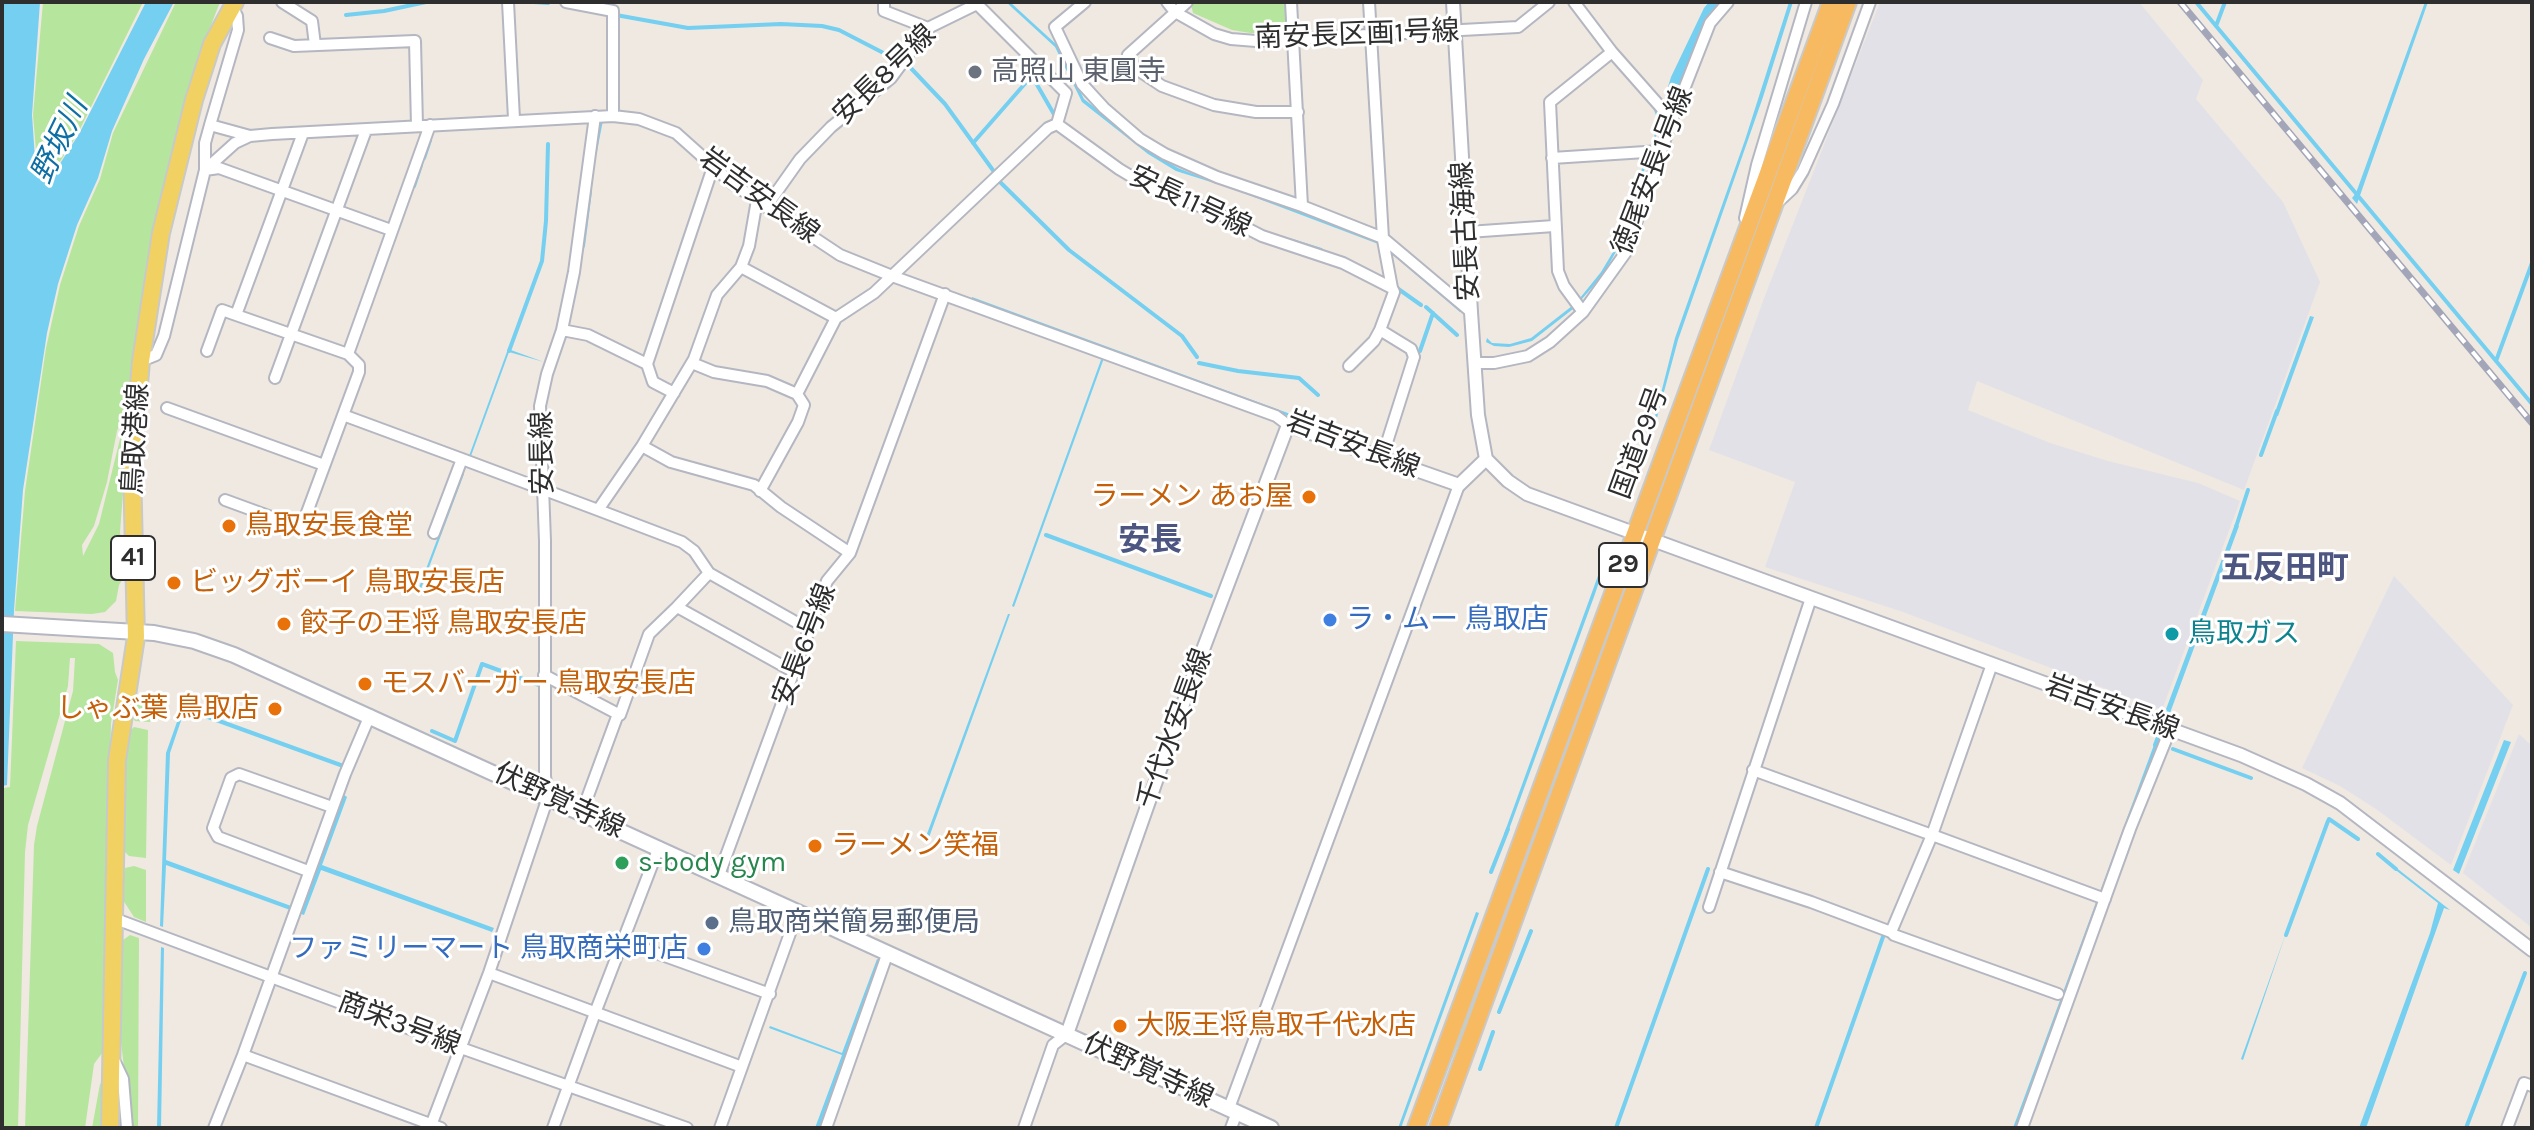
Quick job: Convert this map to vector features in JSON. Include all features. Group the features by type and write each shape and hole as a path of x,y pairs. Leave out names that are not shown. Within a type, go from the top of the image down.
{"highway":[{"name":"国道29号","path":"1416,1128 1831,2"},
{"name":"国道29号","path":"1438,1128 1848,2"}],"main road":[{"name":"鳥取港線","path":"110,1128 118,748 136,631 132,466 141,361 161,233 181,148 207,57 234,4"},
{"name":"伏野覚寺線","path":"2,624 136,631 173,636 214,647 370,715 1271,1128"}],"street":[{"path":"282,2 312,21 315,45"},
{"path":"508,2 514,119"},
{"path":"566,2 613,11 613,116"},
{"path":"884,2 884,11 928,28"},
{"path":"1085,2 1055,27 1082,84 1140,139 1217,177 1383,238 1471,312"},
{"name":"南安長区画1号線","path":"1167,2 1175,12 1198,27 1231,39 1256,41 1518,27 1549,2"},
{"path":"1187,2 1128,55 1135,68 1162,86 1214,105 1256,112 1298,112"},
{"path":"1291,2 1302,206"},
{"path":"1349,366 1374,341 1394,292 1383,238 1369,2"},
{"name":"安長古海線","path":"1453,2 1478,415 1486,459"},
{"path":"1574,2 1612,52 1672,120"},
{"name":"徳尾安長1号線","path":"1475,363 1494,363 1528,356 1550,342 1583,312 1626,252 1710,23 1728,2"},
{"path":"1742,240 1757,165 1806,2"},
{"path":"1775,205 1792,189 1803,171 1833,104 1870,2"},
{"name":"安長8号線","path":"598,510 642,446 692,363 717,295 741,267 761,204 841,118 891,78 928,28 980,3 1066,93"},
{"path":"141,361 156,355 164,336 205,170 205,143 238,30 234,4"},
{"path":"270,38 294,46 415,41 417,126"},
{"path":"1583,312 1564,286 1558,271 1550,102 1612,52"},
{"path":"797,394 836,318 874,293 1048,128 1057,124 1066,93 1082,84"},
{"name":"岩吉安長線","path":"250,136 514,119 595,116 639,119 676,133 761,204 840,255 1276,416 1288,425 1459,485"},
{"name":"安長線","path":"548,797 545,776 545,541 540,406 562,330 577,251 595,116"},
{"name":"安長11号線","path":"1057,124 1144,184 1217,213 1262,236 1343,263 1392,288"},
{"path":"210,125 250,136"},
{"path":"348,354 430,125"},
{"path":"275,378 366,130"},
{"path":"236,315 303,133"},
{"path":"205,170 235,143 250,136"},
{"path":"1552,158 1661,151"},
{"path":"674,393 653,382 647,364 713,167"},
{"path":"205,170 219,168 391,230"},
{"path":"1468,232 1554,226"},
{"path":"741,267 836,318"},
{"path":"850,553 945,294"},
{"path":"207,351 222,310 348,354 360,367 300,527 225,500"},
{"path":"562,330 588,335 647,364"},
{"path":"1380,330 1411,349 1414,357 1382,458"},
{"path":"692,363 714,372 767,381 797,394 804,405 798,422 760,491"},
{"path":"167,408 324,465"},
{"path":"343,415 682,542 694,551 709,573 810,630"},
{"name":"千代水安長線","path":"1067,1034 1193,676 1288,425"},
{"name":"安長6号線","path":"642,446 671,462 754,485 803,523 850,553 827,581 719,875"},
{"path":"434,533 462,459"},
{"path":"1231,1128 1233,1110 1459,485 1486,459"},
{"name":"岩吉安長線","path":"1486,459 1508,481 1527,494 2241,755 2306,784 2340,803 2532,950"},
{"path":"582,812 649,634 709,573"},
{"path":"1709,907 1811,598"},
{"path":"677,607 794,672"},
{"path":"1891,932 1932,835 1992,664"},
{"path":"544,675 618,714"},
{"path":"214,1128 332,807 370,715"},
{"path":"2022,1128 2170,730"},
{"path":"1753,770 2105,899"},
{"path":"308,871 218,837 213,828 231,778 239,774 332,807"},
{"path":"243,1055 434,1127 548,797"},
{"path":"553,1128 659,847"},
{"path":"1720,872 2058,994"},
{"path":"720,1128 798,911"},
{"name":"商栄3号線","path":"113,918 461,1048 687,1128"},
{"path":"623,941 770,994"},
{"path":"826,1128 888,952"},
{"path":"489,973 742,1067"},
{"path":"1026,1124 1053,1045 1067,1034"},
{"path":"110,1051 123,1079 127,1128"},
{"path":"2507,1128 2524,1083 2532,1086"}],"shaded area":[{"path":"1880,2 2139,2 2203,80 2196,99 2283,202 2320,282 2244,490 1977,381 1968,410 2050,443 2198,483 2240,501 2162,710 1903,612 1765,567 1795,482 1709,450 1766,293"},
{"path":"2394,576 2513,705 2451,865 2376,809 2340,786 2302,768"},
{"path":"2519,734 2532,746 2532,928 2463,873"}],"green space":[{"path":"43,2 143,2 77,135 47,180 43,180 38,173 33,115"},
{"path":"176,2 220,2 184,115 131,397 117,431 94,526 82,545 83,556 99,524 129,414 120,532 124,577 116,601 105,612 15,611 25,491 46,348 60,285 79,226 100,179 113,133"},
{"path":"1286,2 1288,27 1281,33 1232,30 1193,13 1191,4"},
{"path":"16,641 99,644 113,653 118,680 111,723 105,1049 94,1064 85,1128 25,1128 34,845 73,691 75,658 70,658 68,686 28,825 18,1128 2,1128 2,831 4,788 10,787"},
{"path":"1595,676 1476,1003 1451,1061 1448,1061 1574,716"},
{"path":"148,694 166,699 166,705 150,722 135,721 132,716 136,700"},
{"path":"134,727 148,730 146,858 129,856 122,849 125,764 130,731"},
{"path":"134,866 146,870 146,922 134,917 121,897 125,868"},
{"path":"130,935 139,938 138,1128 131,1128 121,1042 119,943"},
{"path":"103,1082 103,1128 92,1128 100,1084"}],"water":[{"path":"2,2 40,2 32,115 36,173 44,182 54,173 79,134 146,2 174,2 112,131 98,178 77,225 58,284 47,333 23,490 14,610 7,785 2,786"},
{"path":"1006,2 1010,2 1057,45 1084,99 1150,152 1208,180 1231,185 1381,243 1460,308 1460,312 1381,245 1176,171 1148,154 1082,102 1055,47"},
{"path":"1709,2 1721,2 1712,13 1652,145 1623,239 1603,275 1581,300 1622,237 1659,123 1654,110 1660,113 1671,77"},
{"path":"1789,2 1793,2 1678,340 1655,425 1631,492 1627,491 1656,413 1675,338 1745,140"},
{"path":"2425,2 2428,2 2357,204 2352,198"},
{"path":"972,297 1334,430 1379,449 972,300"},
{"path":"1572,306 1573,309 1532,341 1509,347 1486,342 1487,338 1492,343 1510,344 1531,338"},
{"path":"2310,316 2314,317 2278,416 2274,415"},
{"path":"508,349 544,362 509,352 469,456"},
{"path":"1104,358 1014,607 1012,606"},
{"path":"464,474 419,594 417,593"},
{"path":"2235,524 2239,526 2170,713 2165,712"},
{"path":"1599,573 1602,573 1595,594 1507,835 1504,834"},
{"path":"1008,614 927,843 924,842"},
{"path":"183,705 186,706 170,753 166,860 302,910 344,795 347,797 322,865 494,928 492,932 321,870 304,915 166,865 163,927 160,926 166,753"},
{"path":"2504,740 2511,742 2459,874 2453,870"},
{"path":"2155,742 2159,743 2017,1128 2013,1128"},
{"path":"2394,866 2450,910 2444,908 2366,1128 2359,1128 2438,903"},
{"path":"1476,912 1479,913 1401,1128 1398,1128"},
{"path":"2286,933 2243,1060 2241,1059"},
{"path":"161,947 164,948 161,1128 157,1128"},
{"path":"877,959 882,961 820,1128 815,1128 842,1055 769,1028 842,1053"}],"waterway":[{"path":"346,15 426,2"},
{"path":"534,2 548,3"},
{"path":"2196,2 2532,404"},
{"path":"2216,26 2225,2"},
{"path":"616,15 688,28 781,24 822,26 839,30 901,62"},
{"path":"906,63 945,104 995,173"},
{"path":"973,143 1029,79 1036,83 1055,116"},
{"path":"595,151 601,120"},
{"path":"424,158 430,140"},
{"path":"509,351 542,261 548,144"},
{"path":"414,186 421,165"},
{"path":"998,180 1069,250 1182,336 1197,357"},
{"path":"583,246 590,191"},
{"path":"1220,209 1251,225"},
{"path":"1289,240 1321,250"},
{"path":"2496,361 2532,263"},
{"path":"1397,288 1421,305"},
{"path":"1426,307 1457,335"},
{"path":"1420,351 1433,313"},
{"path":"1199,363 1299,378 1318,395"},
{"path":"2261,455 2277,411"},
{"path":"2236,527 2248,490"},
{"path":"1046,535 1211,596"},
{"path":"432,731 455,741 482,664 539,685"},
{"path":"2155,745 2169,708"},
{"path":"186,709 346,767"},
{"path":"2173,749 2251,778"},
{"path":"2329,819 2358,839"},
{"path":"2286,935 2328,821"},
{"path":"1491,872 1508,829"},
{"path":"2378,854 2396,869"},
{"path":"1616,1128 1708,869"},
{"path":"1499,1012 1531,931"},
{"path":"1816,1128 1884,934"},
{"path":"2466,1128 2525,973"},
{"path":"1480,1069 1493,1032"}],"railway":[{"path":"2180,2 2532,423"}],"place":[{"name":"高照山 東圓寺","path":"975,72"},
{"name":"ラーメン あお屋","path":"1309,497"},
{"name":"鳥取安長食堂","path":"229,526"},
{"name":"ビッグボーイ 鳥取安長店","path":"174,583"},
{"name":"ラ・ムー 鳥取店","path":"1330,620"},
{"name":"餃子の王将 鳥取安長店","path":"284,624"},
{"name":"鳥取ガス","path":"2172,634"},
{"name":"モスバーガー 鳥取安長店","path":"365,684"},
{"name":"しゃぶ葉 鳥取店","path":"275,709"},
{"name":"ラーメン笑福","path":"815,846"},
{"name":"s-body gym","path":"622,863"},
{"name":"鳥取商栄簡易郵便局","path":"712,923"},
{"name":"ファミリーマート 鳥取商栄町店","path":"704,949"},
{"name":"大阪王将鳥取千代水店","path":"1120,1026"}],"district":[{"name":"安長","path":"1150,541"},
{"name":"五反田町","path":"2285,569"}],"water label":[{"name":"野坂川","path":"60,141"}]}
